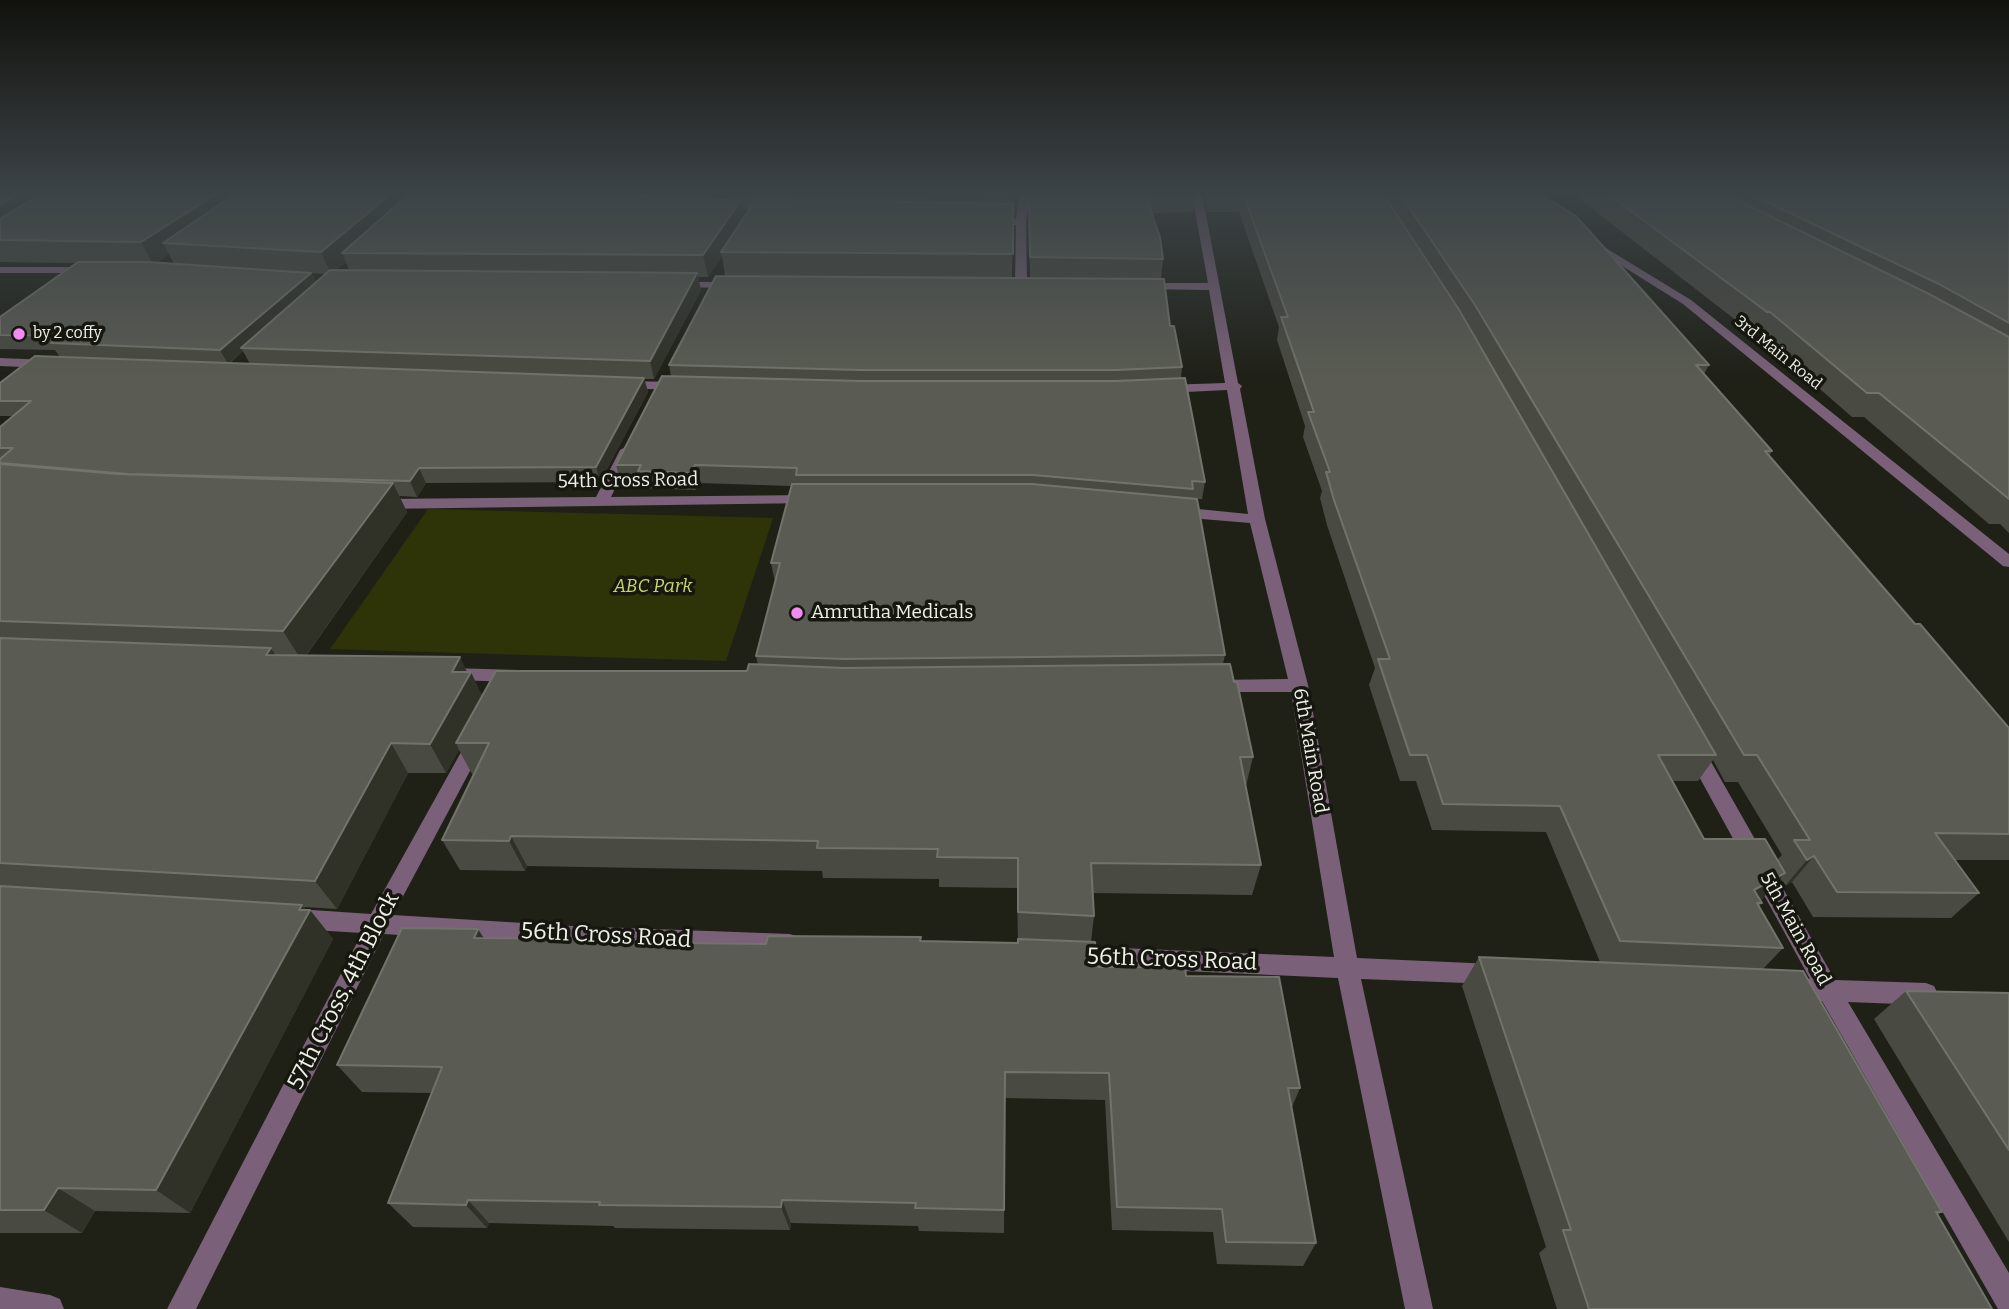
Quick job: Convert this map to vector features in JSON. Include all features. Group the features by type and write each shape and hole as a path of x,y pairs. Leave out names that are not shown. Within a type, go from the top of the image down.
{"street":[{"path":"1018,255 1016,284 1035,284"},
{"name":"6th Main Road","path":"1209,255 1257,519 1299,685 1347,967 1419,1309"},
{"name":"3rd Main Road","path":"1597,255 1615,276"},
{"name":"3rd Main Road","path":"1612,255 1686,302 2009,562"},
{"path":"0,270 104,270"},
{"path":"657,284 753,285"},
{"path":"1132,286 1215,287"},
{"path":"0,362 67,364"},
{"path":"606,384 700,387"},
{"path":"1155,389 1234,386"},
{"path":"601,501 631,443"},
{"name":"54th Cross Road","path":"360,504 830,499"},
{"path":"1164,511 1257,519"},
{"path":"430,673 540,677"},
{"path":"500,700 512,676"},
{"path":"1190,686 1299,685"},
{"name":"57th Cross, 4th Block","path":"181,1309 378,923 487,723"},
{"name":"5th Main Road","path":"1688,738 1829,991 2009,1300"},
{"name":"56th Cross Road","path":"270,917 572,936 807,945"},
{"name":"56th Cross Road","path":"1056,955 1512,975"},
{"path":"1774,988 1954,995"},
{"path":"0,1301 50,1309"}],"green space":[{"name":"ABC Park","path":"428,509 773,518 726,661 330,649"}],"building":[{"path":"1162,255 1163,259 1030,257"},
{"path":"1265,255 1423,255 1458,308 1716,755 1658,755 1704,839 1765,839 1785,873 1754,890 1762,903 1757,903 1783,948 1620,941 1560,806 1443,804 1427,755 1410,755 1378,659 1390,659 1334,500 1326,472 1330,472 1308,412 1314,412 1281,317 1288,317"},
{"path":"1441,255 1611,255 1709,365 1696,365 1772,451 1765,451 2009,728 2009,834 1935,833 1979,893 1837,892 1814,856 1807,860 1794,840 1810,840 1757,755 1744,755 1475,305"},
{"path":"1690,255 1850,255 2009,337 2009,499 1879,393 1867,393 1767,312"},
{"path":"1878,255 2009,255 2009,323 1939,284"},
{"path":"78,262 148,262 311,273 220,350 51,343 61,336 0,335 0,317"},
{"path":"330,270 697,273 650,361 241,348"},
{"path":"716,276 1164,279 1170,326 1174,326 1182,367 1116,370 861,370 669,365"},
{"path":"35,356 644,378 596,467 419,468 410,481 128,474 0,463 0,459 13,448 0,448 0,427 31,401 0,401 0,383"},
{"path":"662,376 860,381 1116,381 1185,378 1205,482 1192,481 1193,489 1033,475 796,475 797,468 695,465 692,473 638,471 641,465 616,465"},
{"path":"0,464 118,474 393,483 283,631 0,621"},
{"path":"792,484 1032,484 1197,499 1225,655 845,659 756,656 780,563 771,563"},
{"path":"0,638 271,648 266,655 460,657 452,672 471,672 430,744 391,743 315,881 0,863"},
{"path":"749,664 844,668 1230,664 1234,682 1237,682 1253,757 1240,757 1261,865 1091,863 1094,916 1018,912 1018,858 937,857 938,849 817,848 818,841 511,836 509,841 442,840 489,743 456,743 496,671 747,671"},
{"path":"0,886 302,905 299,910 310,910 156,1190 58,1188 44,1210 0,1210"},
{"path":"402,928 478,929 474,938 601,939 600,942 766,944 768,936 921,937 920,941 1018,943 1018,939 1095,942 1098,967 1185,967 1186,976 1279,977 1300,1088 1288,1088 1316,1243 1226,1242 1222,1209 1117,1207 1109,1073 1005,1072 1004,1210 915,1208 916,1203 782,1200 781,1207 468,1200 466,1205 388,1203 442,1067 337,1065"},
{"path":"1479,957 1803,971 1942,1212 1936,1212 1992,1309 1589,1309 1563,1230 1571,1230"},
{"path":"1906,991 2009,993 2009,1150"}],"place":[{"name":"by 2 coffy","path":"19,334"},
{"name":"Amrutha Medicals","path":"797,613"}]}
